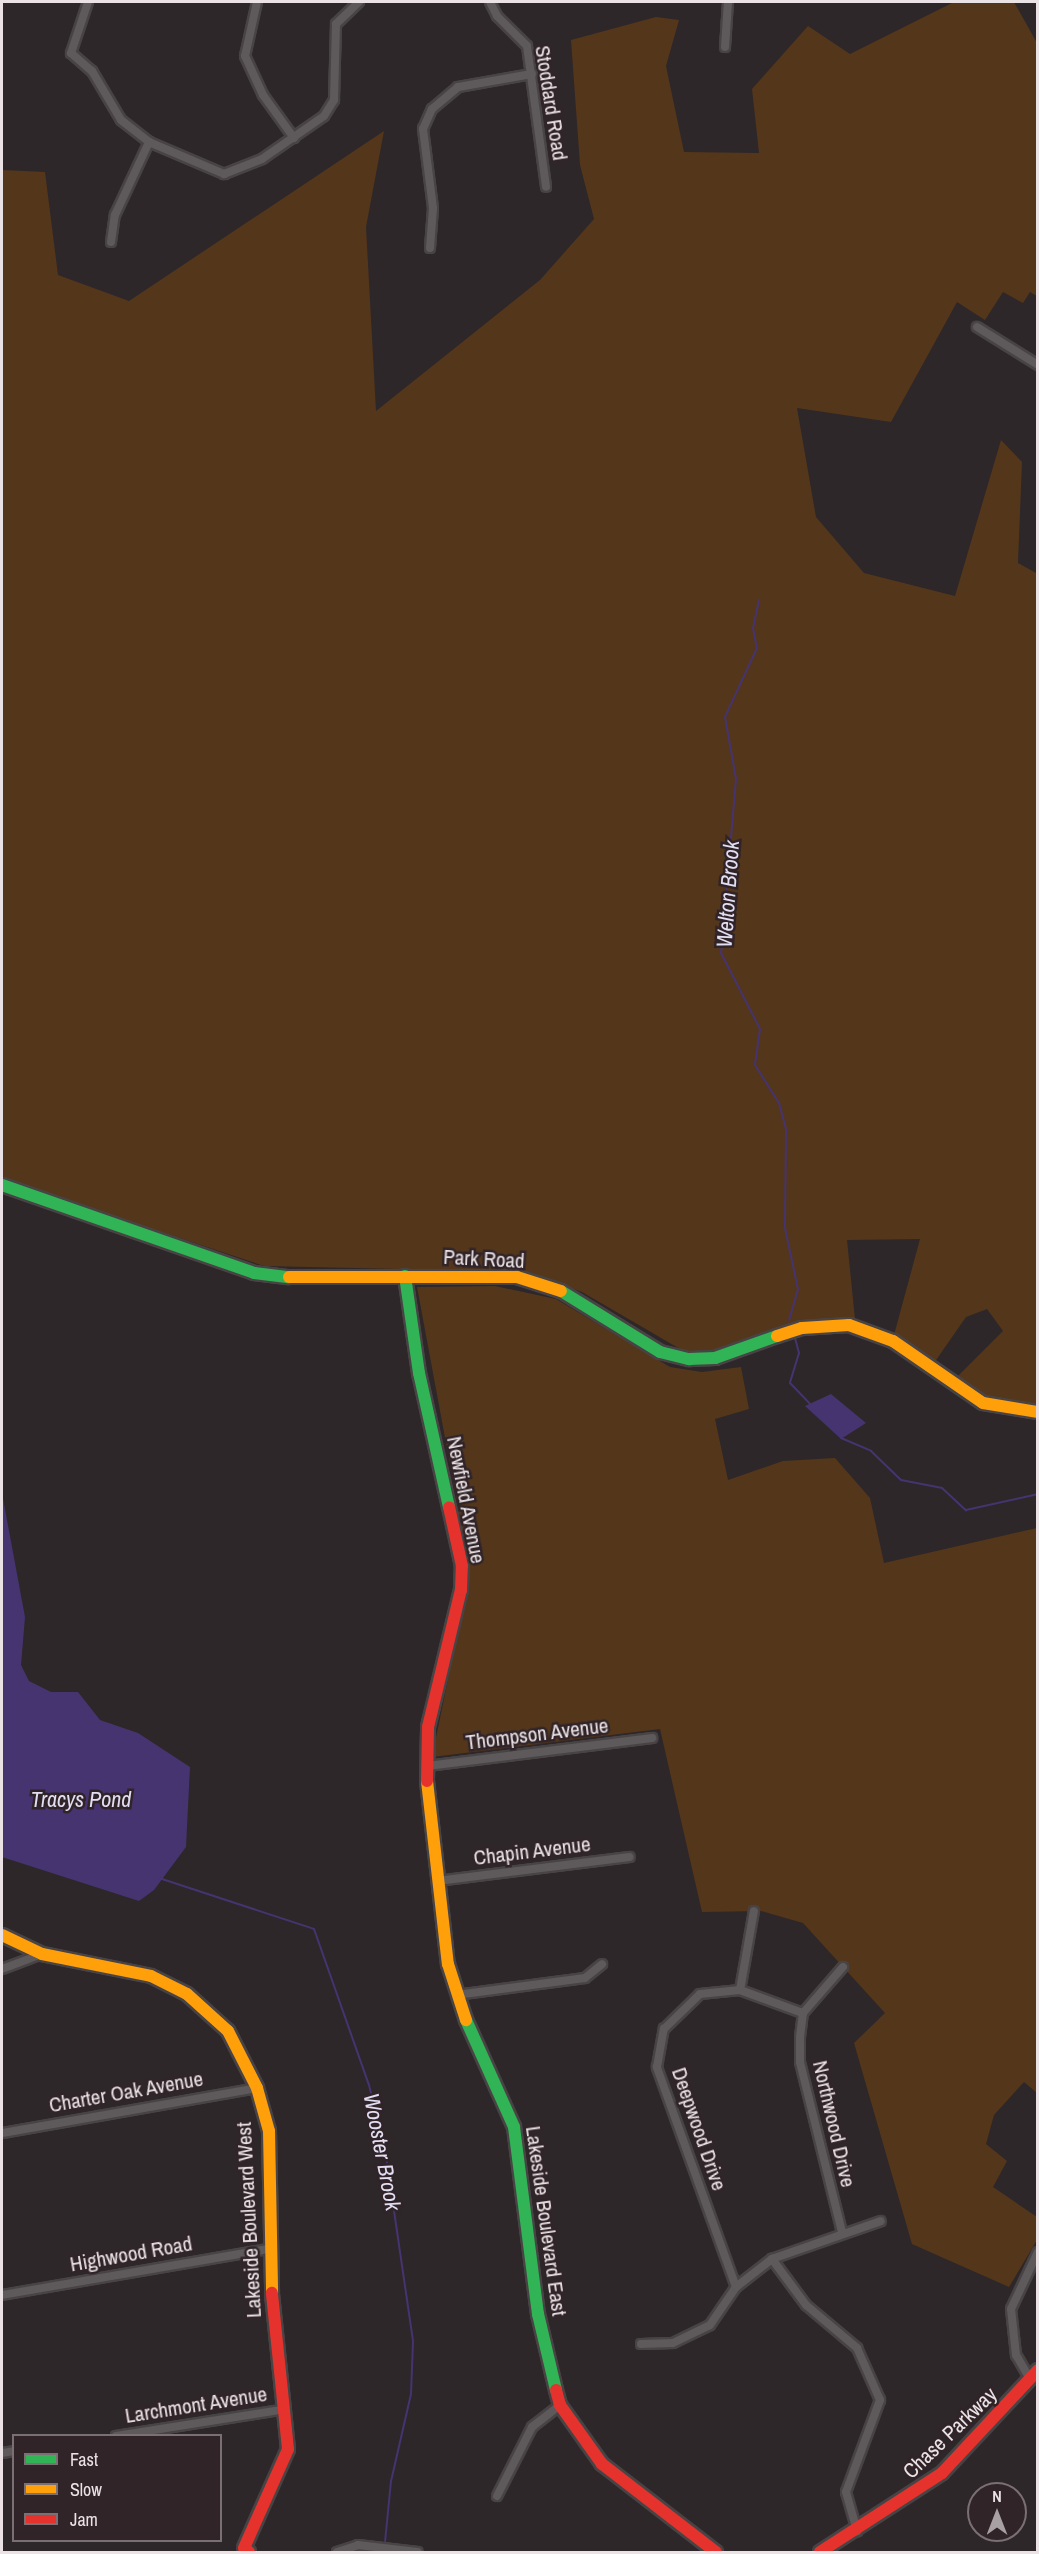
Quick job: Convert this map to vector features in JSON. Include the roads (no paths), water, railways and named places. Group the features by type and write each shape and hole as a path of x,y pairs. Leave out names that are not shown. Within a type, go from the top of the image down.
{"street":[{"path":"88,2 71,53 92,72 121,120 149,142 206,171 224,174 239,172 294,138 324,116 334,100 336,24 359,2"},
{"path":"257,2 245,56 263,95 294,138"},
{"name":"Stoddard Road","path":"490,2 527,45 546,187"},
{"path":"725,47 728,2"},
{"path":"430,248 433,208 423,129 432,110 458,87 532,74"},
{"path":"111,242 115,215 149,142"},
{"path":"977,327 1038,365"},
{"name":"Park Road","path":"2,1185 254,1273 303,1278 488,1274 540,1283 586,1302 660,1352 689,1359 715,1358 802,1328 849,1325 893,1341 976,1400 1012,1411 1038,1412"},
{"name":"Newfield Avenue","path":"405,1276 419,1373 462,1566 461,1590 428,1727 426,1766"},
{"name":"Thompson Avenue","path":"426,1766 651,1738"},
{"name":"Lakeside Boulevard East","path":"426,1766 437,1881 456,1995 514,2127 538,2314 560,2405 602,2464 716,2553"},
{"name":"Chapin Avenue","path":"437,1881 630,1857"},
{"path":"740,1990 754,1911"},
{"name":"Lakeside Boulevard West","path":"2,1935 42,1954 151,1976 187,1995 228,2031 257,2088 269,2131 267,2249 281,2410 288,2449 246,2550"},
{"path":"2,1969 42,1954"},
{"path":"456,1995 585,1978 602,1964"},
{"path":"803,2013 843,1967"},
{"name":"Deepwood Drive","path":"736,2287 657,2067 664,2029 700,1994 740,1990 803,2013"},
{"name":"Northwood Drive","path":"803,2013 800,2062 842,2232"},
{"name":"Charter Oak Avenue","path":"2,2133 257,2088"},
{"path":"641,2344 673,2343 710,2325 736,2287 772,2259 842,2232 880,2221"},
{"name":"Highwood Road","path":"2,2295 267,2249"},
{"path":"1034,2374 1016,2355 1011,2309 1038,2252"},
{"path":"772,2259 806,2304 857,2348 880,2400 846,2492 857,2532"},
{"name":"Chase Parkway","path":"820,2553 857,2532 942,2473 1034,2374"},
{"path":"497,2496 532,2427 560,2405"},
{"name":"Larchmont Avenue","path":"129,2434 281,2410"},
{"path":"337,2553 358,2545 418,2553"}],"water":[{"path":"831,1394 866,1423 841,1439 805,1406"},
{"name":"Tracys Pond","path":"2,1493 25,1617 21,1665 29,1681 51,1692 78,1692 100,1720 138,1733 190,1767 186,1847 154,1890 139,1901 2,1857"}],"waterway":[{"name":"Welton Brook","path":"759,600 753,628 757,648 725,717 736,779 721,953 760,1029 755,1065 779,1103 786,1129 785,1228 798,1289 789,1320"},
{"name":"Welton Brook","path":"795,1338 799,1353 790,1383 811,1405"},
{"name":"Welton Brook","path":"841,1438 871,1451 901,1480 942,1488 966,1510 1038,1494"},
{"name":"Wooster Brook","path":"159,1878 314,1929 369,2085 385,2149 413,2342 411,2394 391,2481 385,2542"}]}
